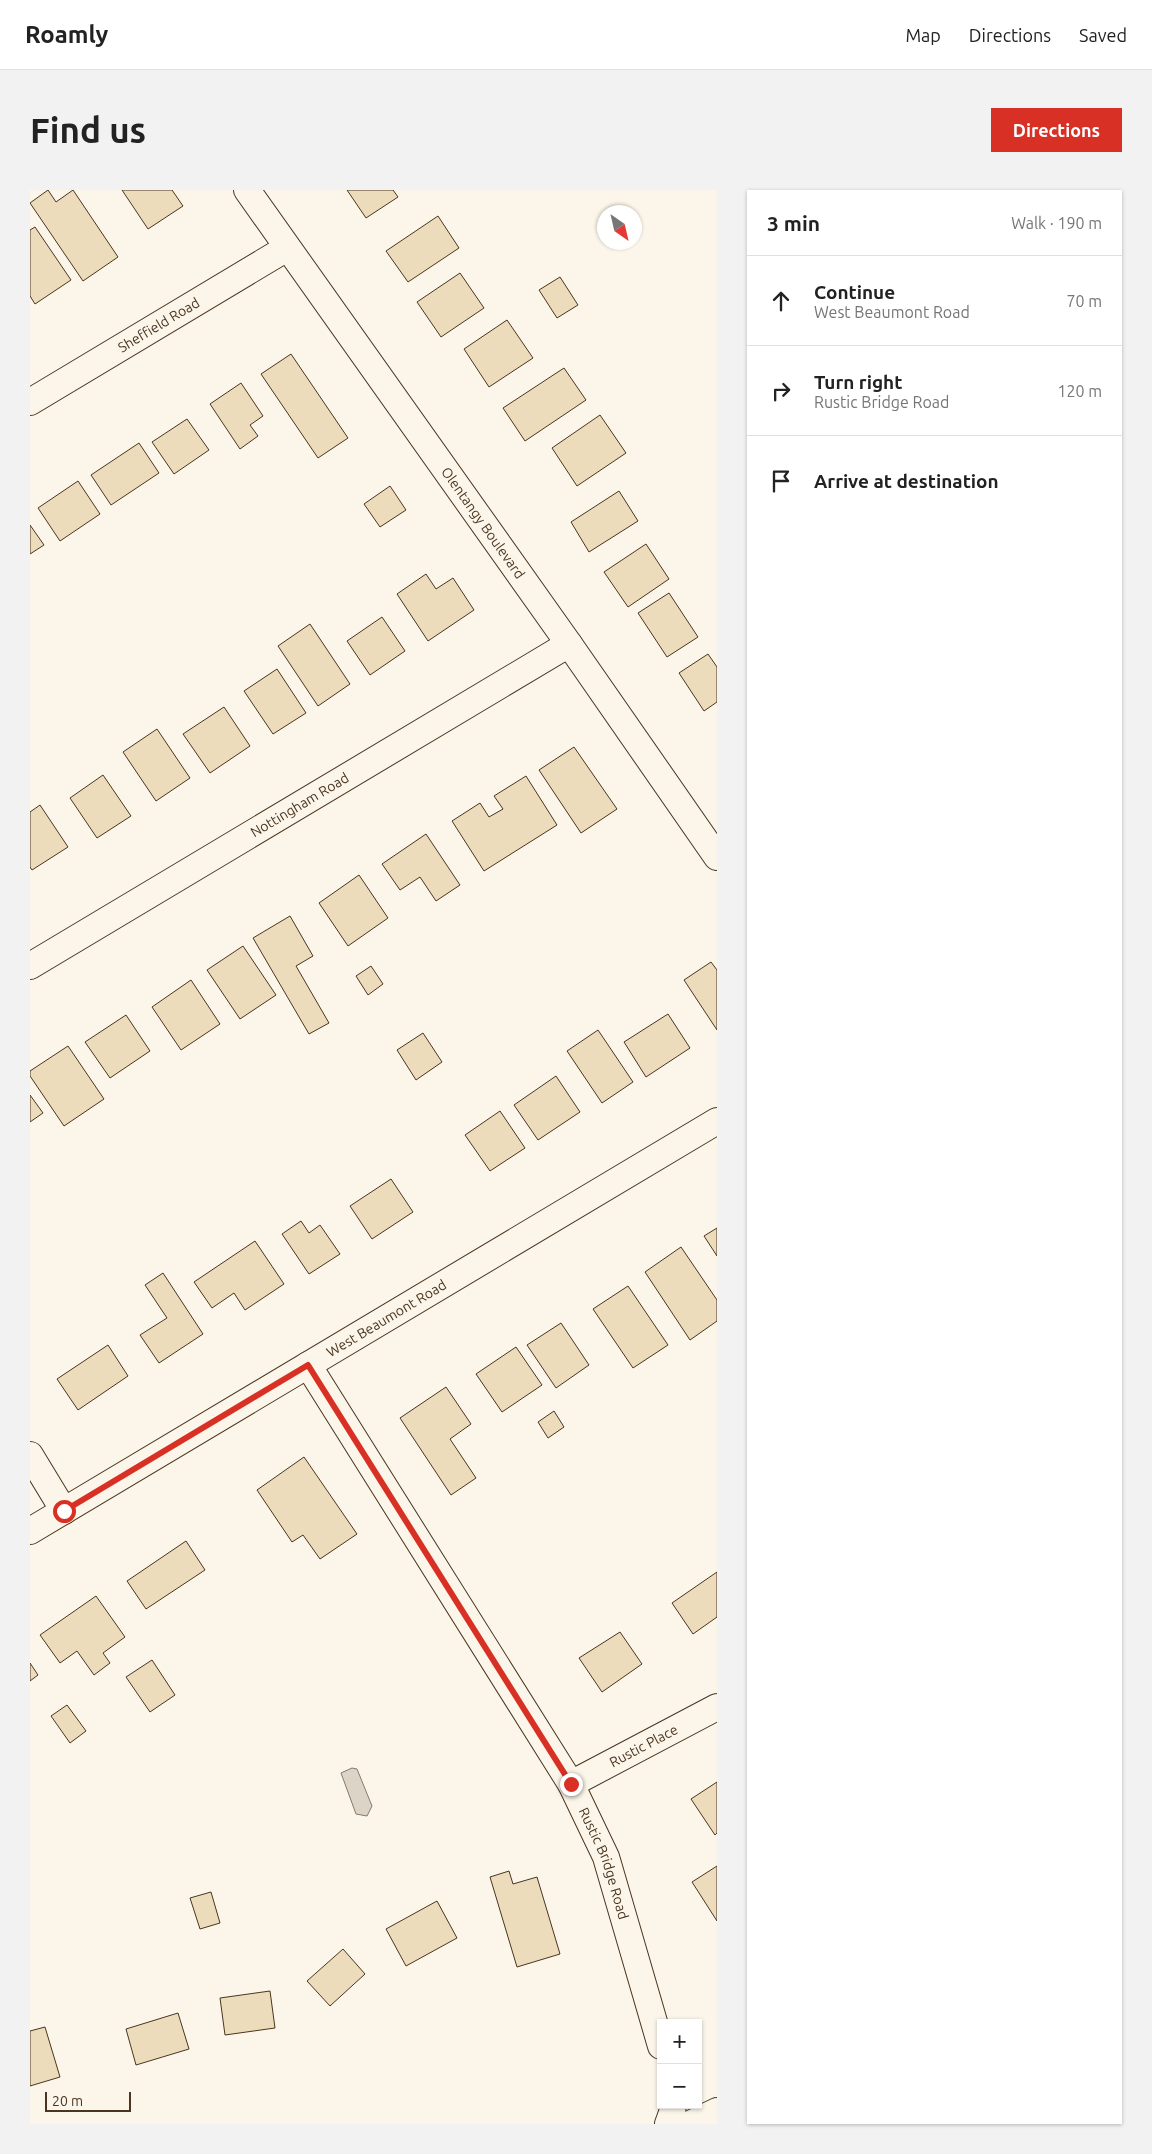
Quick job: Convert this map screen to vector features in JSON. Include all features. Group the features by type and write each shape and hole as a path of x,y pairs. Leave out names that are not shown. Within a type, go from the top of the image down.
{"street":[{"name":"Olentangy Boulevard","path":"247,190 569,644 717,857"},
{"name":"Sheffield Road","path":"30,402 287,248"},
{"name":"Nottingham Road","path":"30,966 569,644"},
{"name":"West Beaumont Road","path":"30,1531 717,1121"},
{"name":"Rustic Bridge Road","path":"308,1365 571,1784 606,1857 657,2032"},
{"path":"30,1455 64,1511"},
{"name":"Rustic Place","path":"571,1784 717,1707"},
{"path":"668,2124 672,2109"},
{"path":"690,2124 717,2111"}],"shaded area":[{"path":"352,1768 357,1769 372,1806 367,1816 356,1814 341,1773"}],"building":[{"path":"48,190 56,202 73,190 118,257 83,281 30,203"},
{"path":"122,190 172,190 183,206 148,229"},
{"path":"347,190 393,190 398,197 366,218"},
{"path":"438,216 459,248 408,282 386,251"},
{"path":"35,227 71,280 35,304 30,296 30,230"},
{"path":"460,273 484,308 441,337 417,302"},
{"path":"560,277 578,305 557,318 539,290"},
{"path":"507,320 533,358 489,387 464,349"},
{"path":"291,354 348,438 318,458 261,374"},
{"path":"564,368 586,400 525,441 503,408"},
{"path":"241,383 263,416 250,425 258,436 240,449 210,404"},
{"path":"600,415 626,453 577,486 552,448"},
{"path":"187,419 209,450 174,474 152,442"},
{"path":"139,443 159,473 111,505 91,475"},
{"path":"78,481 100,514 60,541 38,508"},
{"path":"390,486 406,510 380,527 364,504"},
{"path":"619,491 638,521 589,552 571,522"},
{"path":"30,525 44,545 30,554"},
{"path":"646,544 669,579 628,607 604,572"},
{"path":"426,574 436,589 453,578 474,610 428,641 397,594"},
{"path":"669,593 698,637 667,657 638,613"},
{"path":"382,617 405,651 370,675 347,641"},
{"path":"310,624 350,684 318,706 278,646"},
{"path":"708,654 717,667 717,702 704,711 679,673"},
{"path":"277,669 306,713 273,734 244,691"},
{"path":"224,707 250,746 210,773 183,734"},
{"path":"157,729 190,778 156,801 123,752"},
{"path":"574,747 617,809 581,833 539,770"},
{"path":"103,775 131,816 97,838 70,798"},
{"path":"526,776 557,825 484,871 452,821 480,803 489,817 503,809 494,796"},
{"path":"40,805 68,847 32,870 30,867 30,812"},
{"path":"426,834 460,885 436,901 420,877 400,890 382,864"},
{"path":"359,875 388,918 348,946 319,903"},
{"path":"290,916 313,956 296,966 329,1023 309,1034 253,938"},
{"path":"243,946 276,995 240,1019 207,970"},
{"path":"711,962 717,970 717,1030 684,980"},
{"path":"371,966 383,984 368,995 356,976"},
{"path":"191,980 220,1024 181,1050 152,1007"},
{"path":"668,1014 690,1048 646,1077 624,1042"},
{"path":"126,1015 150,1051 110,1078 85,1042"},
{"path":"598,1030 633,1082 602,1103 567,1051"},
{"path":"423,1033 442,1062 416,1080 397,1050"},
{"path":"68,1046 104,1099 64,1126 30,1076 30,1071"},
{"path":"556,1076 580,1112 538,1140 514,1105"},
{"path":"30,1095 43,1113 30,1122"},
{"path":"500,1111 525,1148 490,1171 465,1135"},
{"path":"391,1179 413,1212 372,1239 350,1206"},
{"path":"301,1221 309,1233 320,1225 340,1254 309,1274 282,1234"},
{"path":"717,1228 717,1256 704,1236"},
{"path":"255,1241 284,1284 245,1310 234,1293 212,1308 194,1282"},
{"path":"681,1247 717,1300 717,1321 690,1340 645,1272"},
{"path":"163,1273 203,1334 159,1363 140,1335 167,1318 145,1285"},
{"path":"628,1286 668,1345 633,1368 593,1309"},
{"path":"561,1323 589,1365 556,1388 527,1345"},
{"path":"108,1345 128,1376 78,1410 57,1379"},
{"path":"516,1347 542,1385 502,1412 476,1374"},
{"path":"446,1387 471,1424 450,1439 476,1478 451,1495 400,1418"},
{"path":"554,1411 564,1427 548,1438 538,1422"},
{"path":"304,1457 357,1534 320,1559 303,1535 292,1542 257,1490"},
{"path":"186,1541 205,1570 146,1609 127,1581"},
{"path":"717,1572 717,1617 693,1634 672,1603"},
{"path":"96,1596 125,1637 103,1653 110,1663 94,1675 77,1651 60,1663 40,1635"},
{"path":"620,1632 642,1664 602,1692 579,1658"},
{"path":"152,1660 175,1695 150,1712 126,1677"},
{"path":"30,1663 38,1675 30,1681"},
{"path":"67,1705 86,1731 70,1743 51,1716"},
{"path":"717,1782 717,1833 715,1835 691,1799"},
{"path":"717,1866 717,1921 692,1882"},
{"path":"509,1871 513,1884 537,1877 560,1954 517,1967 490,1877"},
{"path":"211,1892 220,1923 200,1929 190,1898"},
{"path":"437,1901 457,1938 406,1966 386,1929"},
{"path":"343,1949 365,1974 330,2006 307,1981"},
{"path":"270,1991 275,2028 225,2035 220,1998"},
{"path":"178,2013 189,2049 136,2065 126,2029"},
{"path":"45,2027 60,2077 30,2086 30,2031"}],"route":[{"path":"64,1511 308,1365 571,1784"}]}
